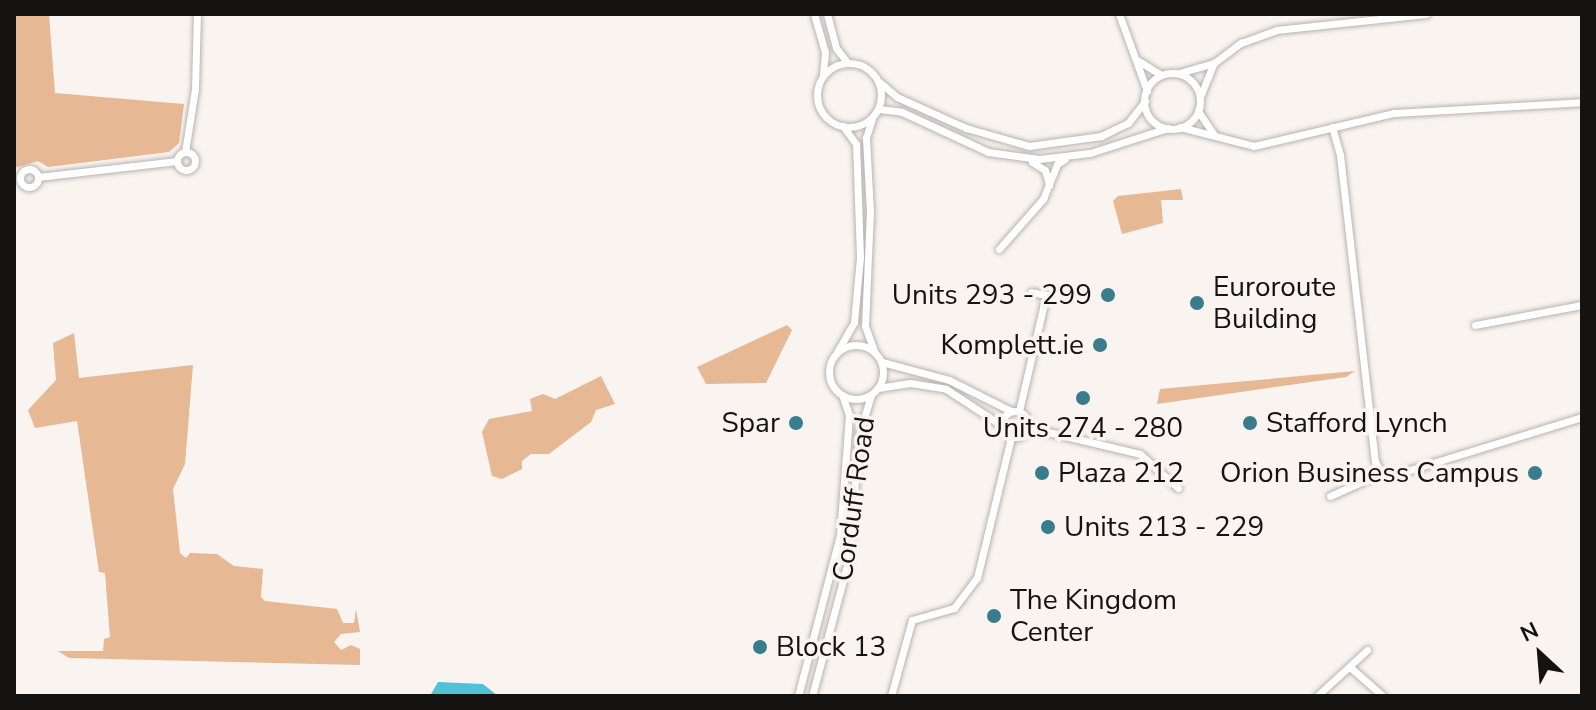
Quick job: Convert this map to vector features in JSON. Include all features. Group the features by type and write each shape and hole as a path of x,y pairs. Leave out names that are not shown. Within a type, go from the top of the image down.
{"street":[{"path":"38,177 28,170 17,178 29,187 38,177 177,161 185,152 195,89 197,14"},
{"path":"814,14 825,52 818,103 826,117 852,129 872,119"},
{"path":"827,14 836,48 850,63"},
{"path":"1119,14 1147,91"},
{"path":"1135,58 1161,75 1179,73 1214,63 1241,43 1276,30 1426,14"},
{"path":"823,77 837,64 850,63 866,68 897,97 973,132 1029,146 1101,136 1128,123 1145,101 1147,91 1161,75"},
{"path":"1180,127 1198,111 1200,97 1214,63"},
{"path":"1179,73 1193,81 1200,97"},
{"path":"878,81 879,109 866,138 870,211 865,326 874,351 882,362 901,371 949,380 1015,411 1027,427 1140,454 1178,488"},
{"path":"1145,101 1153,120 1168,128"},
{"path":"999,249 1050,187 1057,164 1168,128 1180,127 1265,145 1332,127 1444,108 1582,102"},
{"path":"879,109 902,112 962,141 1039,164 1050,187"},
{"path":"1198,111 1216,136"},
{"path":"843,126 856,144 860,257 854,322 829,374 842,395 856,399 871,395 878,388 910,383 946,389 1001,425 1011,437"},
{"path":"1332,127 1340,155 1375,461 1381,473"},
{"path":"177,161 181,168 191,167 194,157 185,152"},
{"path":"1016,158 1068,158"},
{"path":"1001,425 1015,411 1046,295 1031,292"},
{"path":"1475,325 1582,305"},
{"path":"837,352 859,344 874,351"},
{"path":"878,388 882,362"},
{"name":"Corduff Road","path":"798,696 840,535 849,415 842,395"},
{"name":"Corduff Road","path":"812,696 847,565 860,431 871,395"},
{"path":"1330,496 1381,473 1397,474 1582,417"},
{"path":"891,696 912,620 954,608 977,578 1011,437 1027,427"},
{"path":"1317,696 1351,668 1367,650"},
{"path":"1351,668 1383,696"}],"shaded area":[{"path":"14,14 49,14 55,93 184,104 179,143 169,152 48,167 38,161 14,168"},
{"path":"1181,189 1183,200 1161,200 1163,223 1122,234 1113,201 1118,196"},
{"path":"787,325 792,330 766,383 706,384 697,367"},
{"path":"74,333 79,378 193,365 185,464 173,489 180,553 186,558 190,553 217,554 234,566 263,569 261,597 265,601 337,609 343,623 354,623 356,609 360,632 341,634 334,642 341,650 351,645 360,649 360,665 69,658 58,651 103,651 104,639 110,637 105,573 99,572 77,421 35,428 28,410 56,380 53,343"},
{"path":"1355,371 1346,377 1157,404 1160,389"},
{"path":"601,376 615,404 596,410 591,422 549,454 531,454 522,461 522,469 502,479 492,476 482,432 489,419 532,411 530,399 543,394 555,399"}],"water":[{"path":"438,682 483,684 498,696 430,696"}],"place":[{"name":"Units 293 - 299","path":"1108,295"},
{"name":"Euroroute Building","path":"1197,303"},
{"name":"Komplett.ie","path":"1100,345"},
{"name":"Units 274 - 280","path":"1083,398"},
{"name":"Spar","path":"796,423"},
{"name":"Stafford Lynch","path":"1250,423"},
{"name":"Plaza 212","path":"1042,473"},
{"name":"Orion Business Campus","path":"1535,473"},
{"name":"Units 213 - 229","path":"1048,527"},
{"name":"The Kingdom Center","path":"994,616"},
{"name":"Block 13","path":"760,647"}]}
